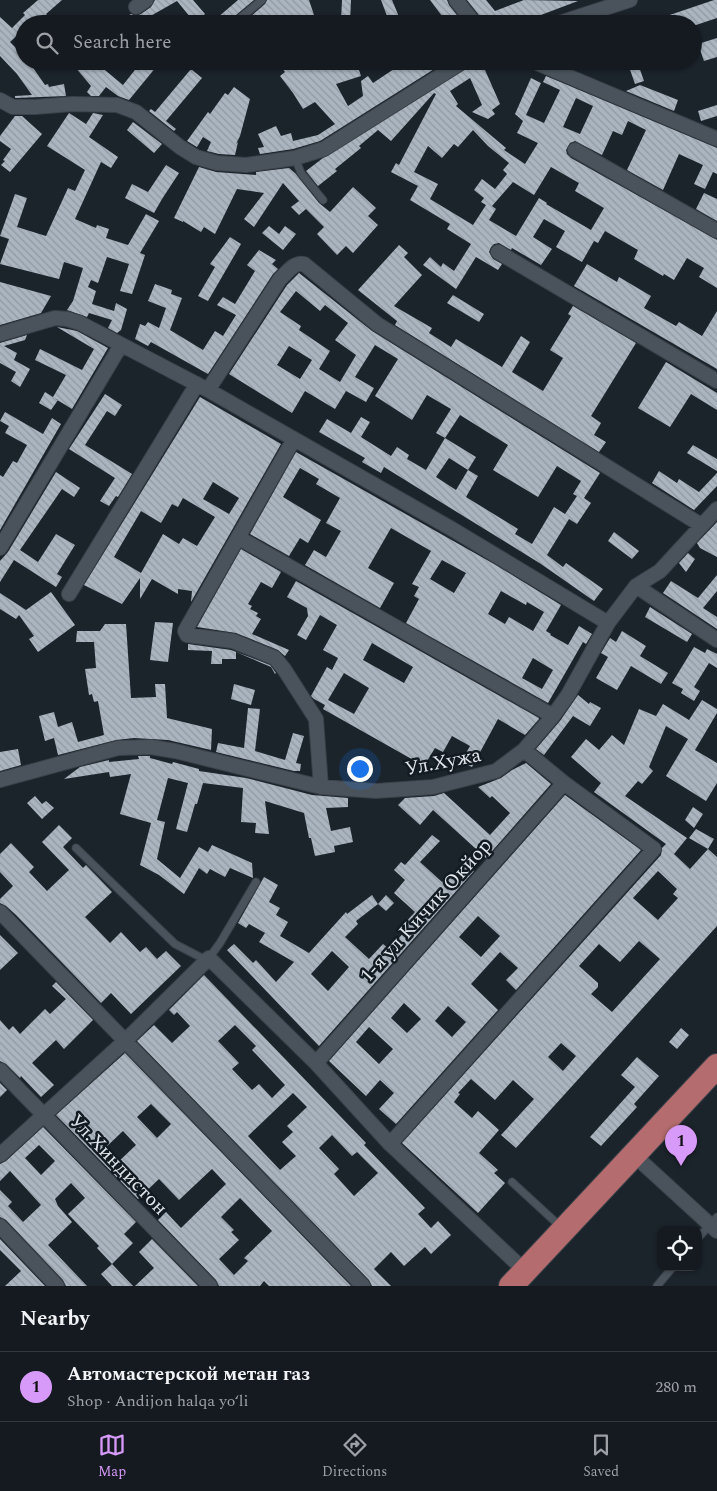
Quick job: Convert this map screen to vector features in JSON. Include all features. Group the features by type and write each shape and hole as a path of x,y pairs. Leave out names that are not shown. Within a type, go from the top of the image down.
{"highway":[{"path":"518,1279 635,1156 717,1066"}],"street":[{"path":"456,0 468,15"},
{"path":"583,15 625,1"},
{"path":"0,100 13,107 72,104 117,105 136,112 180,147 196,157 217,163 246,165 296,158 324,149 450,70"},
{"path":"553,70 717,139"},
{"path":"702,133 717,127"},
{"path":"575,150 717,231"},
{"path":"498,252 717,382"},
{"path":"69,594 202,387 280,280 295,265 300,263 304,264 376,324 701,525"},
{"path":"0,334 55,318 67,319 80,324 202,387 294,439 452,530 608,624"},
{"path":"0,548 121,345"},
{"path":"294,439 185,631 187,635 233,641 275,658 316,719 321,787"},
{"name":"Ул.Хужа","path":"0,780 118,748 151,747 175,751 321,787 376,791 433,787 496,771 524,750 553,716 568,695 608,624 636,586 660,571 717,509"},
{"path":"239,538 553,716"},
{"path":"636,586 717,640"},
{"path":"390,1144 654,849 564,783 524,750"},
{"name":"1-я ул Кичик Окйор","path":"316,1063 564,783"},
{"path":"0,912 363,1286"},
{"path":"0,1155 125,1041 209,958 316,1063 518,1279"},
{"name":"Ул.Хиндистон","path":"0,1070 210,1286"},
{"path":"635,1156 715,1224"},
{"path":"0,1226 56,1286"}],"lane":[{"path":"244,15 262,0"},
{"path":"296,158 301,174 324,200"},
{"path":"76,848 175,944 202,958 209,958 220,943 256,882"},
{"path":"512,1182 564,1230"},
{"path":"702,1235 715,1224"},
{"path":"657,1286 670,1271"}],"building":[{"path":"38,0 62,0 47,15 25,15 23,13"},
{"path":"155,0 193,0 205,14 188,15 177,1 152,15 138,15 151,7"},
{"path":"238,0 254,0 236,15 220,15"},
{"path":"267,0 309,0 314,15 252,15"},
{"path":"342,0 351,0 350,15 341,15"},
{"path":"381,0 392,0 398,15 387,15"},
{"path":"430,0 447,0 457,15 441,15"},
{"path":"467,0 486,0 495,11 524,0 578,1 541,15 479,15"},
{"path":"717,0 717,18 702,23 702,15 670,15"},
{"path":"0,17 12,28 15,25 15,37 10,42 15,47 15,70 35,70 45,85 48,84 49,87 64,84 66,96 15,98 15,96 32,95 17,74 0,56"},
{"path":"717,38 717,57 704,61 702,43"},
{"path":"78,70 105,70 123,85 135,70 154,70 129,100 118,96 106,87 99,96 91,96 87,92 91,86"},
{"path":"190,70 202,78 166,121 176,129 174,131 149,111 151,109 155,112"},
{"path":"284,70 359,70 361,76 336,84 348,106 363,96 361,81 368,76 373,83 392,70 433,70 320,141 293,149 260,154 258,148 264,147 258,134 276,126 281,136 291,133 293,141 318,135 335,124 315,102 303,109 280,76 285,72"},
{"path":"464,70 485,70 500,104 492,110 495,114 488,119 472,112 482,105 470,78 450,91 458,104 456,106 506,148 504,150 525,164 538,143 517,133 523,121 515,114 531,78 541,83 526,115 544,123 560,90 543,82 546,76 717,148 717,174 713,172 705,189 694,184 703,165 679,154 663,190 627,170 646,130 628,121 622,135 613,131 602,155 575,141 570,143 566,150 571,158 717,240 717,288 699,277 704,268 687,258 674,280 664,274 663,276 634,259 638,250 605,231 598,243 594,241 582,262 556,247 565,231 544,219 533,237 552,249 541,265 512,248 511,250 499,243 494,244 489,252 493,259 502,264 498,270 476,257 456,289 423,265 430,257 441,267 443,263 454,271 471,244 447,229 450,224 410,200 418,186 391,172 396,163 399,165 436,94 434,93 391,141 378,130 359,146 361,148 335,169 337,171 318,186 306,171 323,158","holes":["576,98 593,106 580,134 563,127","473,130 488,146 509,163 503,170 507,174 495,189 482,179 474,190 484,198 481,202 486,205 473,225 430,199 438,184 414,172 428,146 442,158 454,144 458,147","551,167 579,183 575,191 604,208 591,230 539,198 516,236 489,220 496,209 492,206 513,182 534,195"]},
{"path":"630,70 640,70 644,81 635,84"},
{"path":"640,85 678,100 674,111 626,91"},
{"path":"234,87 250,99 236,144 238,142 235,155 207,151 211,142 203,137 197,147 187,141 208,112 210,114 225,93 228,95"},
{"path":"717,105 717,116 701,121 698,111"},
{"path":"69,113 86,124 93,113 103,115 89,137 118,157 111,168 101,162 75,219 96,228 97,225 109,229 106,238 128,245 146,214 159,221 140,253 145,255 132,294 120,291 129,264 107,257 98,283 91,280 88,287 96,291 92,304 114,311 116,303 127,309 121,330 117,333 108,328 112,320 89,313 87,317 67,310 73,301 83,268 64,262 59,279 0,264 9,239 0,236 15,194 27,198 17,227 46,236 68,188 75,191 85,170 47,146"},
{"path":"15,116 22,116 42,134 10,172 1,165 11,149 0,141 0,136"},
{"path":"133,122 162,144 154,153 127,130"},
{"path":"166,165 179,173 154,213 125,198 132,184 148,192"},
{"path":"199,167 216,172 256,175 256,172 289,168 319,203 330,212 353,187 376,208 368,216 378,225 353,253 346,246 337,255 317,234 324,227 306,209 299,215 291,207 299,201 283,183 254,227 244,219 264,193 237,189 215,234 204,227 201,232 174,218"},
{"path":"704,193 717,199 717,221 696,209"},
{"path":"269,226 279,234 285,226 296,234 283,250 262,233"},
{"path":"230,237 241,244 208,301 198,296 215,267 210,264"},
{"path":"399,245 408,253 404,257 422,275 394,306 432,328 429,333 451,347 456,339 502,367 521,336 530,342 512,372 543,391 563,358 550,350 571,316 568,314 573,306 636,343 591,416 601,423 594,435 606,442 599,452 395,325 397,321 358,290"},
{"path":"259,250 276,260 272,264 278,269 208,374 151,342 148,346 135,339 140,324 145,326 148,322 159,328 166,308 148,301 155,284 172,290 171,294 182,298 170,330 203,350 215,331 223,336 236,315 217,305 223,297 235,304 255,271 247,265"},
{"path":"587,264 617,282 619,277 651,296 644,308 676,326 679,322 702,336 717,311 717,369 574,286"},
{"path":"299,273 372,331 600,473 584,498 591,503 577,524 569,519 547,555 563,567 566,563 603,589 594,601 541,564 384,467 381,473 362,462 365,458 319,432 327,419 351,433 361,417 370,422 361,437 391,456 397,447 409,455 407,459 426,470 445,438 436,433 451,409 427,395 412,420 375,396 398,359 375,345 355,377 374,388 366,402 346,391 335,409 305,391 292,413 229,374 287,285","holes":["296,291 320,311 325,305 348,323 335,340 356,355 340,382 319,369 330,351 299,330 301,326 280,312","289,346 312,360 300,379 277,365","460,415 508,445 493,470 538,497 557,466 581,481 573,494 577,496 565,514 554,507 532,544 515,534 518,529 466,497 478,476 468,470 476,457 445,438","449,458 468,470 456,490 436,477"]},
{"path":"0,282 51,296 41,313 0,325"},
{"path":"453,295 484,314 479,322 447,303"},
{"path":"57,327 77,331 108,348 72,409 58,400 51,410 39,403 45,392 53,397 66,375 35,360 40,349 82,370 94,349"},
{"path":"27,335 25,340 4,346 17,353 14,360 30,369 20,387 11,381 16,372 0,363 0,343"},
{"path":"666,362 717,393 717,410 691,394 670,427 638,408"},
{"path":"105,394 122,405 115,416 107,411 85,445 132,474 118,497 116,496 109,506 100,501 115,478 69,449"},
{"path":"200,397 281,444 191,602 192,591 178,589 178,594 152,579 140,599 140,578 122,604 84,585","holes":["213,482 239,498 229,514 203,499","183,498 215,517 197,546 183,538 179,544 163,534 141,573 114,557 141,511 161,523 172,504 178,507"]},
{"path":"5,412 43,434 52,418 61,424 0,530 0,475 3,477 13,461 17,463 27,445 5,433 9,426 0,421"},
{"path":"693,445 717,459 717,471 687,453"},
{"path":"296,452 494,564 561,605 546,631 550,635 568,645 579,626 592,634 586,644 583,642 548,703 406,623 419,599 414,596 419,587 412,584 431,551 391,528 368,568 394,583 380,608 305,565 314,550 326,557 341,531 326,523 340,498 316,484 319,479 300,468 283,497 321,520 308,543 300,538 289,556 250,534","holes":["442,560 466,573 454,593 430,579","501,591 526,605 527,602 544,612 533,631 509,617 505,624 488,614","533,658 553,670 542,689 522,678"]},
{"path":"659,471 677,483 679,479 699,492 717,473 717,486 694,510 652,483"},
{"path":"56,472 80,488 74,497 62,489 20,550 38,562 56,534 75,545 57,574 62,577 56,587 14,560 0,582 0,561 8,552"},
{"path":"717,522 717,557 700,548 697,543"},
{"path":"614,532 639,551 632,559 608,541"},
{"path":"241,549 281,572 272,588 261,582 248,604 252,606 250,609 258,613 256,616 261,619 252,634 289,650 285,656 278,650 236,633 197,627"},
{"path":"688,553 695,559 686,572 679,563"},
{"path":"717,575 717,591 703,608 717,617 717,629 663,593 671,581 698,598"},
{"path":"296,581 539,719 525,735 498,719 472,767 461,762 470,746 452,736 443,752 435,748 424,766 323,709 325,705 311,696 327,667 332,670 338,658 323,650 337,625 320,615 306,640 297,635 308,616 307,608 287,597","holes":["372,643 413,667 404,683 363,660","344,673 369,688 354,714 328,700"]},
{"path":"51,592 75,625 38,652 29,639 34,636 19,615 16,619 0,609 0,593 26,610"},
{"path":"650,607 692,634 687,642 645,617"},
{"path":"155,622 173,623 168,662 150,660"},
{"path":"105,624 126,624 131,698 156,697 155,684 165,684 167,718 212,729 211,750 168,740 134,738 116,740 58,755 54,738 45,741 39,716 54,712 58,727 72,722 78,742 104,735 98,701 94,702 92,694 89,695 85,669 96,668 94,642 76,642 77,631 100,631"},
{"path":"622,631 646,646 640,656 668,673 661,684 631,666 617,690 596,678 608,657 601,653 610,638 616,642"},
{"path":"188,644 231,650 270,665 276,673 271,667 236,652 236,659 222,659 222,664 211,664 212,651 188,650"},
{"path":"694,647 705,653 707,649 717,654 717,668 709,663 694,687 700,691 694,701 681,693 683,689 672,683"},
{"path":"234,684 255,690 251,705 231,699"},
{"path":"578,695 589,704 590,702 601,708 590,726 573,716 544,755 536,749 560,721"},
{"path":"702,700 717,709 717,713 695,750 717,763 717,783 706,801 666,776 688,739 666,726 649,767 653,771 642,784 638,781 625,796 687,838 674,854 690,869 708,849 717,857 717,926 516,1148 501,1135 534,1099 513,1080 495,1100 471,1079 458,1093 460,1094 454,1102 472,1118 478,1111 499,1130 479,1153 498,1170 494,1173 505,1183 478,1213 402,1143 661,855 662,848 666,844 594,792 601,783 571,757 586,739 599,750 612,735 624,745 639,709 656,716 663,704 689,720","holes":["658,871 677,889 673,894 678,898 658,920 633,898","639,941 660,959 612,1012 591,994 598,987 598,983 579,966 599,944 620,962","561,1043 576,1056 563,1071 548,1057"]},
{"path":"248,708 260,709 255,751 285,760 293,733 304,736 296,763 301,764 300,771 216,752 218,743 244,748"},
{"path":"18,749 21,765 0,771 0,752"},
{"path":"138,756 150,756 150,758 172,764 173,762 199,769 199,771 246,778 312,795 348,798 348,807 326,808 331,831 350,827 353,842 334,846 335,852 315,856 304,813 265,801 269,834 255,833 256,823 241,822 243,788 203,783 187,832 176,829 188,783 168,778 157,820 165,822 157,859 180,878 199,847 208,852 212,845 252,863 253,878 230,868 225,877 210,869 207,874 199,868 184,894 159,875 140,865 151,823 120,814 131,774 110,777 109,772 64,779 80,767 109,760 109,762 139,759"},
{"path":"526,763 551,784 486,858 433,810 420,825 398,805 405,798 434,796 444,793 490,835 510,813 492,796 490,798 478,787 501,778"},
{"path":"565,795 641,850 516,990 506,980 518,968 500,952 471,984 498,1010 396,1124 379,1109 394,1093 380,1080 366,1096 329,1061","holes":["478,916 500,936 481,957 459,937","404,1003 421,1019 407,1033 391,1018","448,1006 466,1022 452,1037 435,1021","369,1027 393,1049 379,1064 356,1042"]},
{"path":"35,796 42,804 46,801 54,808 42,819 27,803"},
{"path":"693,807 703,814 694,828 685,820"},
{"path":"59,825 72,838 63,847 83,868 86,865 112,892 85,917 110,943 121,932 140,952 146,947 157,959 166,951 181,966 131,1014 111,993 101,1003 16,915 0,903 0,899 13,886 0,872 0,854 11,843 34,867 29,872 47,891 69,870 42,842"},
{"path":"696,829 714,839 708,849 689,838"},
{"path":"432,835 440,841 420,862 442,882 449,875 453,879 466,864 474,871 319,1046 227,950 234,944 253,963 256,960 276,982 294,962 259,942 265,933 249,924 246,928 238,923 264,877 278,885 269,902 280,908 276,915 288,922 280,936 309,953 346,912 347,914 372,895 378,904 356,921 358,924 345,937 369,959 383,944 389,949 407,929 403,925 415,912 394,893 405,880 394,870 401,862 405,865","holes":["332,951 349,967 328,991 311,974"]},
{"path":"386,895 394,903 386,911 378,904"},
{"path":"0,935 18,953 0,970"},
{"path":"204,975 366,1143 364,1145 425,1208 418,1214 431,1228 438,1221 451,1235 431,1254 425,1247 404,1266 391,1252 374,1269 391,1286 372,1286 369,1280 137,1041 154,1025 172,1043 190,1026 177,1012 174,1015 169,1010","holes":["235,1025 256,1046 252,1050 285,1085 272,1098 259,1084 252,1090 232,1069 239,1063 218,1041","293,1093 307,1107 287,1126 293,1132 282,1142 296,1156 280,1170 248,1136","332,1135 352,1156 357,1152 378,1173 354,1196 334,1174 339,1169 319,1148"]},
{"path":"56,982 93,1020 64,1049 56,1040 32,1063 54,1085 41,1097 21,1076 20,1078 6,1064 0,1061 0,1020 9,1030 13,1026 20,1034 45,1009 50,1014 66,999 52,986"},
{"path":"681,1028 689,1035 677,1049 669,1042"},
{"path":"125,1053 351,1286 269,1286 264,1281 260,1286 219,1286 216,1280 158,1220 166,1212 181,1228 226,1184 212,1169 179,1200 159,1179 138,1199 56,1115","holes":["151,1104 171,1124 157,1138 137,1117","123,1131 136,1145 116,1164 103,1150","240,1198 272,1231 244,1258 248,1261 234,1275 219,1259 239,1240 231,1232 234,1230 221,1217"]},
{"path":"637,1057 659,1076 634,1104 637,1107 601,1146 590,1137 635,1087 621,1075"},
{"path":"0,1083 7,1090 0,1097"},
{"path":"43,1127 136,1222 124,1234 133,1243 112,1264 97,1248 99,1246 68,1214 85,1198 71,1183 55,1199 58,1206 72,1222 48,1245 87,1286 66,1286 63,1280 6,1220 0,1217 0,1190 12,1202 8,1206 23,1222 41,1205 10,1171 0,1181 0,1164 6,1161","holes":["39,1145 55,1161 41,1175 25,1158"]},
{"path":"0,1239 45,1286 5,1286 21,1271 0,1250"},
{"path":"152,1239 198,1286 135,1286 154,1268 139,1252"},
{"path":"112,1264 133,1286 112,1286 101,1274"}],"place":[{"name":"Автомастерской метан газ","path":"681,1166"}]}
